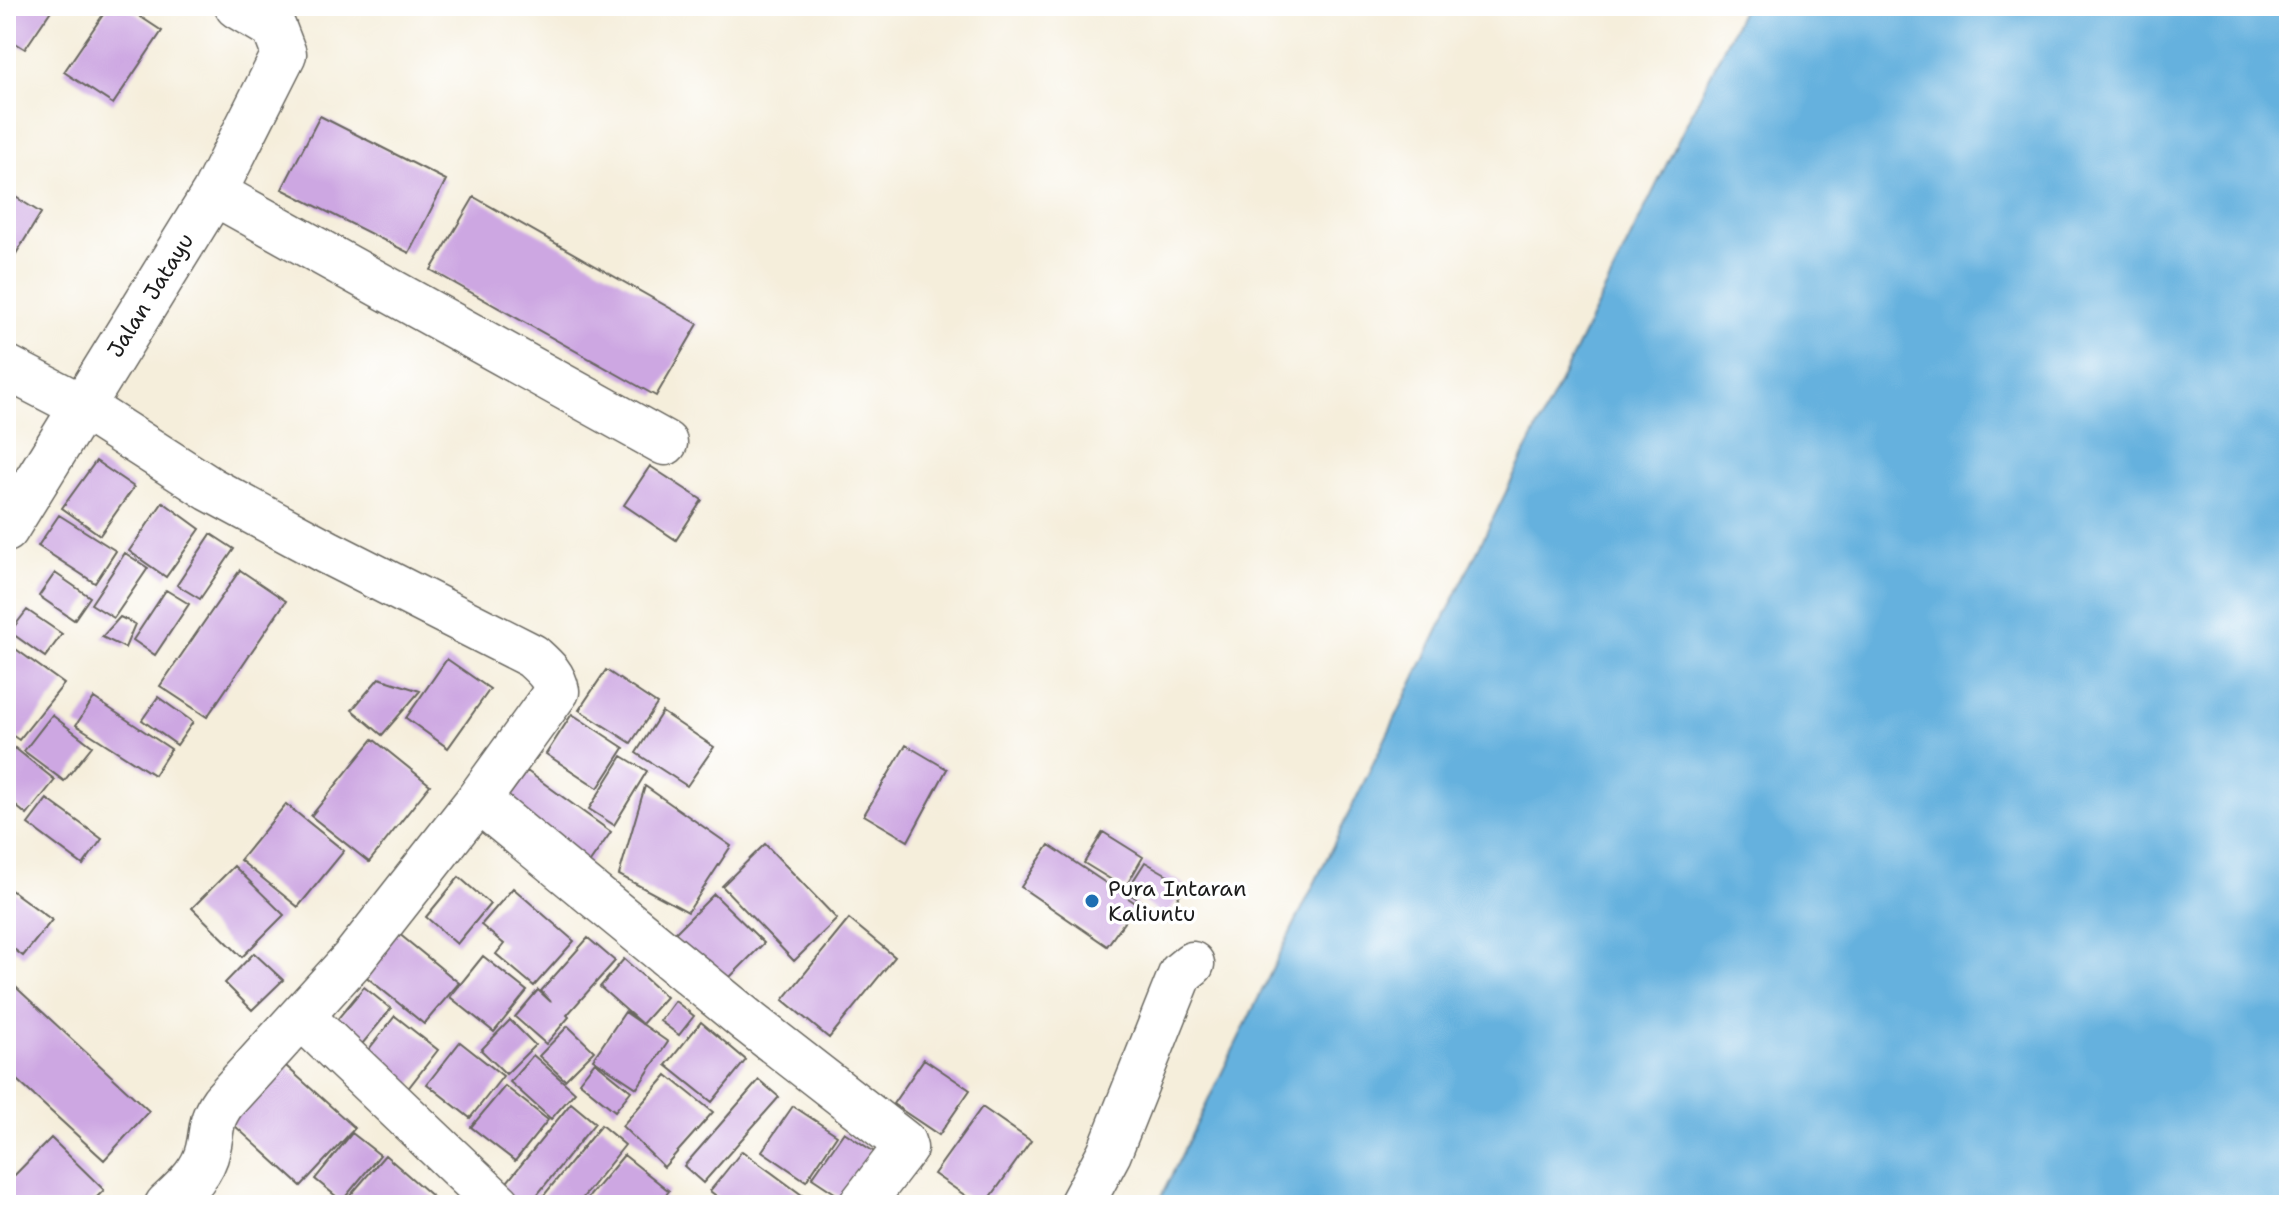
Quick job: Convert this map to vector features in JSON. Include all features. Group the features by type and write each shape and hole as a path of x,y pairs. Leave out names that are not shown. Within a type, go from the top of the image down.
{"street":[{"name":"Jalan Jatayu","path":"6,530 214,193 284,54 274,28 237,6"},
{"path":"214,193 665,443"},
{"path":"6,367 81,406 210,489 532,656 555,681 557,691 478,800 353,959 215,1113 208,1151 201,1167 192,1182 167,1205"},
{"path":"478,800 750,1023 903,1142 905,1148 861,1205"},
{"path":"1081,1205 1109,1153 1181,973 1192,964"},
{"path":"302,1017 499,1205"}],"water":[{"path":"1744,6 2289,6 2289,1205 1157,1205"}],"building":[{"path":"6,6 54,6 25,49 6,37"},
{"path":"109,6 124,6 162,31 113,104 64,72"},
{"path":"320,116 446,180 409,253 282,189"},
{"path":"6,191 41,213 6,270"},
{"path":"474,197 698,324 656,396 431,270"},
{"path":"96,461 134,487 100,535 62,508"},
{"path":"650,466 702,500 676,540 624,505"},
{"path":"163,502 200,529 166,577 129,551"},
{"path":"59,515 116,551 95,583 38,546"},
{"path":"211,534 234,549 200,599 177,585"},
{"path":"125,553 148,568 114,618 91,604"},
{"path":"240,570 286,601 207,717 160,686"},
{"path":"55,573 90,597 74,620 39,596"},
{"path":"166,590 189,604 155,655 133,640"},
{"path":"27,610 62,634 45,657 10,632"},
{"path":"120,617 135,624 125,648 102,637"},
{"path":"6,642 64,684 19,740 6,731"},
{"path":"447,659 490,689 448,748 406,718"},
{"path":"606,670 657,704 631,743 579,710"},
{"path":"379,678 420,691 382,735 352,710"},
{"path":"158,697 193,722 177,745 142,720"},
{"path":"94,698 171,749 154,775 76,725"},
{"path":"662,712 714,747 687,786 636,753"},
{"path":"572,714 624,748 598,788 546,754"},
{"path":"52,715 92,746 64,781 24,751"},
{"path":"373,739 430,785 369,862 311,816"},
{"path":"906,745 947,769 908,841 864,815"},
{"path":"15,748 55,780 27,815 6,798 6,759"},
{"path":"622,756 647,771 614,825 589,809"},
{"path":"527,771 611,832 585,869 500,808"},
{"path":"645,786 731,846 688,912 619,875"},
{"path":"47,799 102,839 83,865 28,824"},
{"path":"286,804 344,851 298,907 240,860"},
{"path":"1103,832 1143,857 1125,888 1084,863"},
{"path":"765,844 837,919 794,961 722,886"},
{"path":"1049,845 1137,904 1107,946 1021,887"},
{"path":"1145,862 1185,885 1167,917 1126,892"},
{"path":"234,866 284,915 242,957 192,908"},
{"path":"459,877 490,904 457,944 426,917"},
{"path":"513,888 574,941 534,986 496,954 504,944 481,925"},
{"path":"11,890 52,920 23,956 6,943 6,896"},
{"path":"714,894 764,943 721,986 672,936"},
{"path":"849,919 895,957 829,1038 783,1000"},
{"path":"387,924 459,983 424,1024 352,965"},
{"path":"588,938 615,961 546,1044 515,1017 538,990 551,1002 541,991"},
{"path":"254,953 283,980 252,1010 225,983"},
{"path":"483,956 527,991 494,1032 450,997"},
{"path":"624,959 666,997 642,1024 600,987"},
{"path":"6,978 149,1111 104,1160 6,1070"},
{"path":"364,987 391,1009 353,1055 326,1033"},
{"path":"675,1001 694,1016 679,1035 660,1021"},
{"path":"625,1012 668,1042 637,1088 593,1059"},
{"path":"395,1016 438,1050 406,1091 362,1058"},
{"path":"510,1020 535,1045 506,1074 481,1050"},
{"path":"701,1022 746,1060 712,1102 666,1065"},
{"path":"568,1026 594,1051 565,1080 539,1056"},
{"path":"460,1042 503,1076 470,1118 427,1084"},
{"path":"533,1055 575,1092 551,1119 510,1082"},
{"path":"277,1058 355,1128 301,1186 224,1116"},
{"path":"924,1059 970,1090 939,1135 893,1104"},
{"path":"595,1062 631,1091 615,1111 579,1082"},
{"path":"667,1075 713,1112 664,1167 622,1126"},
{"path":"759,1080 779,1097 703,1183 684,1166"},
{"path":"505,1086 548,1120 515,1161 471,1127"},
{"path":"571,1103 595,1123 529,1205 505,1205 495,1197"},
{"path":"793,1106 837,1135 806,1181 762,1151"},
{"path":"982,1107 1031,1141 985,1205 979,1205 934,1174"},
{"path":"601,1125 625,1145 577,1205 536,1205"},
{"path":"844,1132 888,1161 853,1205 812,1178"},
{"path":"352,1133 380,1155 342,1201 315,1179"},
{"path":"51,1138 104,1190 89,1205 6,1205 6,1184"},
{"path":"742,1151 806,1198 801,1205 728,1205 710,1191"},
{"path":"385,1155 442,1205 342,1205"},
{"path":"624,1155 669,1191 658,1205 582,1205"}],"place":[{"name":"Pura Intaran Kaliuntu","path":"1092,901"}]}
